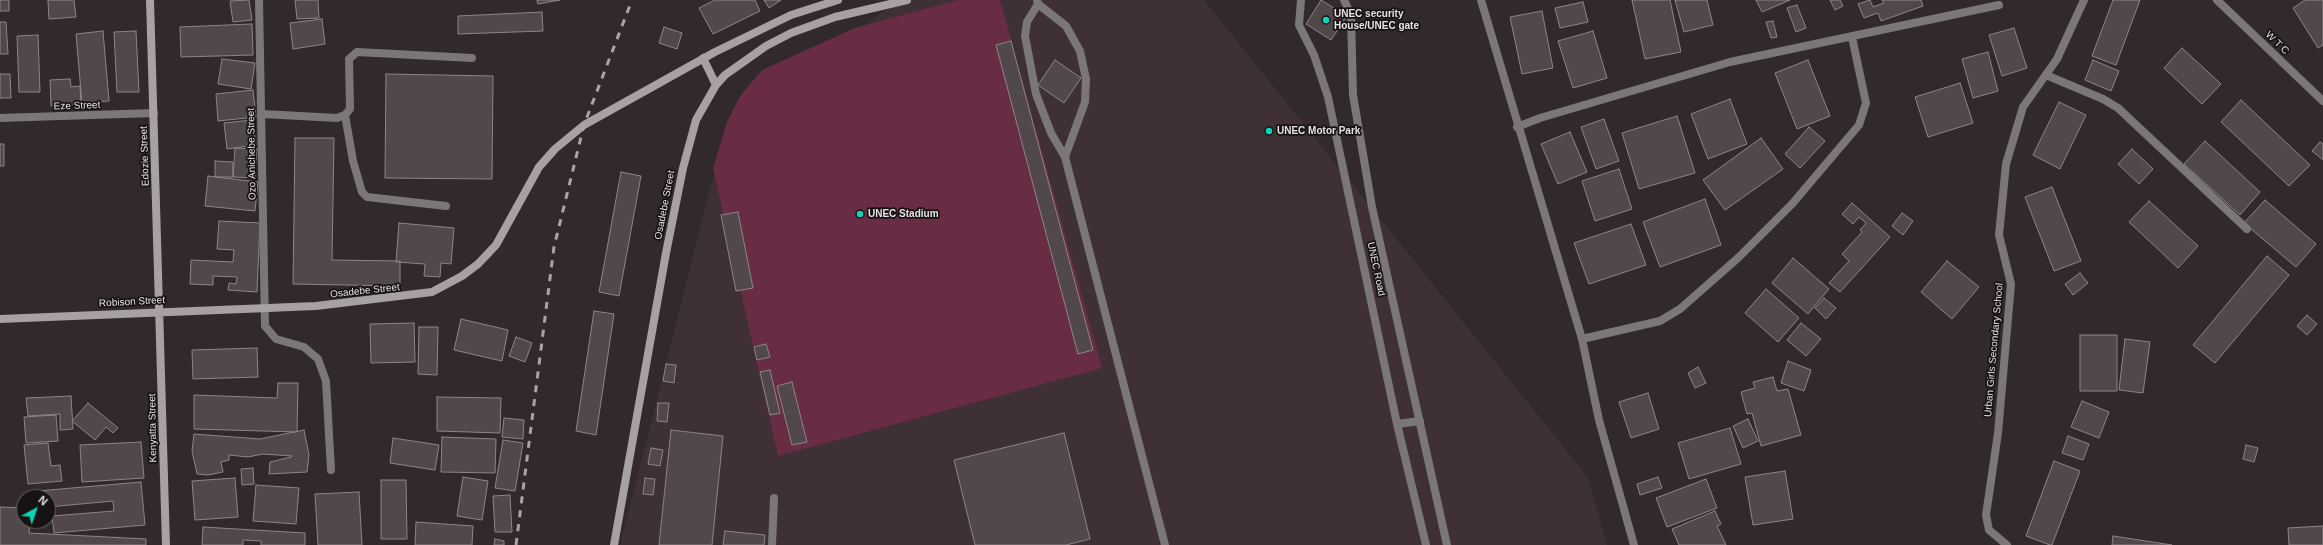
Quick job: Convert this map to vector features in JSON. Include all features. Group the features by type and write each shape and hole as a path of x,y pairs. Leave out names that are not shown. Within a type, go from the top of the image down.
{"main road":[{"name":"Edozie Street","path":"150,0 160,311"},
{"name":"Osadebe Street","path":"264,307 316,306 414,296 432,292 449,285 478,264 496,245 526,188 540,167 556,149 584,124 703,58 790,15 838,0"},
{"name":"Osadebe Street","path":"614,545 683,168 696,120 716,85 735,66 766,46 792,33 835,17 908,0"},
{"path":"703,58 716,85"},
{"name":"Robison Street","path":"0,319 264,307"},
{"name":"Kenyatta Street","path":"160,311 166,545"}],"street":[{"name":"Ozo Anichebe Street","path":"259,0 265,326 268,332 276,339 304,347 318,359 326,380 331,470"},
{"name":"UNEC Road","path":"1301,0 1299,26 1314,56 1328,97 1397,424 1426,545"},
{"name":"UNEC Road","path":"1344,0 1351,15 1353,95 1372,207 1447,545"},
{"path":"1481,0 1517,127 1582,340 1599,420 1634,545"},
{"name":"Urban Girls Secondary School","path":"2007,545 1989,530 1986,515 1998,433 2011,284 1999,235 2009,153 2023,107 2056,59 2084,0"},
{"name":"W T C","path":"2217,0 2323,101"},
{"path":"1065,157 1085,102 1086,79 1080,51 1066,26 1038,2 1027,22 1025,36 1036,94 1051,133 1065,157 1165,545"},
{"path":"1517,127 1540,118 1730,62 1999,5"},
{"path":"1582,340 1660,321 1680,309 1738,258 1792,204 1859,125 1866,103 1852,37"},
{"path":"262,114 337,118 345,115 350,109 349,59 357,52 472,58"},
{"path":"2046,75 2103,99 2118,108 2246,229"},
{"name":"Eze Street","path":"0,118 154,113"},
{"path":"345,115 353,161 362,192 367,197 446,206"},
{"path":"1397,424 1420,421"},
{"path":"772,545 774,498"}],"shaded area":[{"path":"914,0 1204,0 1588,477 1607,545 620,545 727,122 897,2"},
{"path":"958,0 1000,0 1102,368 778,456 713,168 727,122 740,96 762,70 855,28"}],"building":[{"path":"0,0 9,0 9,11 0,11"},
{"path":"48,0 74,0 76,17 49,19"},
{"path":"249,0 252,20 233,22 230,1"},
{"path":"295,0 318,0 319,18 297,19"},
{"path":"537,0 560,0 538,4"},
{"path":"715,0 755,0 760,11 713,34 699,8"},
{"path":"764,0 781,0 769,8"},
{"name":"UNEC security House/UNEC gate","path":"1321,0 1347,16 1331,40 1306,24"},
{"path":"1632,0 1670,0 1681,52 1645,59"},
{"path":"1675,0 1707,0 1713,25 1684,32"},
{"path":"1756,0 1790,0 1762,12"},
{"path":"1830,0 1840,0 1843,6 1835,10"},
{"path":"1870,0 1873,7 1884,3 1882,0 1921,0 1923,6 1881,21 1878,13 1864,18 1858,4"},
{"path":"2113,0 2140,0 2116,65 2092,56"},
{"path":"2305,0 2323,0 2323,45 2318,48 2293,8"},
{"path":"1583,2 1588,22 1560,28 1555,8"},
{"path":"1797,5 1806,28 1796,32 1787,8"},
{"path":"1542,11 1553,68 1522,74 1510,17"},
{"path":"542,12 543,31 458,34 458,16"},
{"path":"322,19 325,44 293,49 290,23"},
{"path":"1773,21 1777,37 1771,38 1766,22"},
{"path":"0,22 6,22 8,54 0,54"},
{"path":"252,24 253,55 181,57 180,27"},
{"path":"664,27 682,33 677,49 659,43"},
{"path":"2014,28 2027,68 2002,76 1989,35"},
{"path":"103,31 109,101 82,103 76,34"},
{"path":"136,31 139,92 117,92 114,32"},
{"path":"1593,31 1607,78 1573,88 1558,41"},
{"path":"38,35 40,92 19,92 17,36"},
{"path":"1011,41 1093,350 1078,354 996,45"},
{"path":"2182,48 2221,84 2202,104 2164,68"},
{"path":"1988,52 1998,91 1973,98 1962,59"},
{"path":"222,59 255,63 251,89 218,84"},
{"path":"1055,60 1081,78 1064,103 1038,85"},
{"path":"1808,60 1830,116 1797,129 1775,73"},
{"path":"2093,60 2119,71 2111,91 2085,80"},
{"path":"0,74 10,74 11,98 0,98"},
{"path":"386,74 493,76 492,179 385,178"},
{"path":"70,79 71,87 80,86 81,104 51,106 50,80"},
{"path":"1960,83 1973,123 1928,137 1915,97"},
{"path":"253,90 256,117 218,121 216,94"},
{"path":"1730,99 1747,144 1708,159 1691,114"},
{"path":"2241,100 2310,165 2289,186 2221,122"},
{"path":"2059,102 2086,115 2060,169 2033,155"},
{"path":"1677,116 1695,173 1639,189 1622,133"},
{"path":"1604,119 1619,161 1596,169 1581,127"},
{"path":"252,120 256,145 227,149 224,123"},
{"path":"1809,127 1825,141 1800,168 1785,154"},
{"path":"1570,132 1587,172 1558,184 1541,144"},
{"path":"295,138 334,138 332,260 400,261 400,286 293,284"},
{"path":"1761,138 1783,169 1725,210 1703,180"},
{"path":"2205,141 2260,192 2240,215 2184,164"},
{"path":"2320,142 2323,144 2323,160 2312,151"},
{"path":"0,144 4,144 4,166 0,166"},
{"path":"235,148 257,149 255,178 233,177"},
{"path":"2132,149 2153,169 2139,184 2118,164"},
{"path":"215,161 233,162 233,177 215,177"},
{"path":"1619,169 1632,209 1595,221 1582,181"},
{"path":"621,172 641,176 619,296 599,292"},
{"path":"208,176 258,182 255,211 205,206"},
{"path":"2052,187 2081,261 2054,271 2025,197"},
{"path":"1705,199 1721,245 1660,267 1643,222"},
{"path":"2265,200 2316,244 2296,267 2244,223"},
{"path":"2149,201 2198,246 2178,268 2129,222"},
{"path":"1852,203 1890,237 1840,292 1829,283 1849,261 1842,254 1862,232 1860,230 1866,223 1859,217 1853,224 1842,214"},
{"path":"738,212 753,288 736,291 721,215"},
{"path":"1902,213 1913,221 1903,235 1892,226"},
{"path":"219,221 260,223 257,292 228,290 229,283 236,284 237,277 213,276 213,285 190,284 191,260 233,262 234,250 217,249"},
{"path":"399,223 454,228 451,264 441,263 440,277 424,276 425,264 396,262"},
{"path":"1631,224 1646,265 1589,284 1574,243"},
{"path":"2267,256 2289,275 2215,363 2193,345"},
{"path":"1793,258 1829,289 1808,314 1772,283"},
{"path":"1947,261 1979,287 1952,319 1921,292"},
{"path":"2080,273 2088,283 2073,295 2065,284"},
{"path":"1766,289 1799,318 1778,342 1745,313"},
{"path":"1824,298 1836,308 1826,319 1815,308"},
{"path":"594,311 614,314 596,435 576,431"},
{"path":"2307,315 2317,324 2307,335 2297,326"},
{"path":"461,319 508,330 502,361 454,350"},
{"path":"414,323 415,362 371,363 370,324"},
{"path":"1801,323 1821,339 1806,356 1787,340"},
{"path":"419,327 438,327 437,375 418,374"},
{"path":"2080,335 2117,335 2117,391 2080,391"},
{"path":"516,337 532,343 525,362 509,356"},
{"path":"2125,339 2150,342 2143,393 2119,390"},
{"path":"766,344 770,357 757,360 754,347"},
{"path":"257,348 258,377 193,379 192,350"},
{"path":"1788,361 1811,370 1804,391 1781,383"},
{"path":"666,364 676,365 674,383 663,381"},
{"path":"1698,367 1706,383 1695,388 1688,373"},
{"path":"770,370 780,413 770,415 760,372"},
{"path":"1773,377 1777,391 1788,389 1801,435 1761,446 1752,413 1747,414 1741,392 1755,388 1753,382"},
{"path":"792,382 807,442 792,445 777,386"},
{"path":"278,383 298,383 297,432 194,429 194,395 277,398"},
{"path":"1648,393 1659,429 1631,438 1619,402"},
{"path":"71,396 73,429 60,430 60,414 28,416 26,398"},
{"path":"437,397 501,398 500,433 437,431"},
{"path":"2082,401 2109,412 2099,438 2071,427"},
{"path":"88,403 118,428 113,433 106,427 95,440 72,421"},
{"path":"658,403 669,403 667,422 657,421"},
{"path":"56,415 58,441 26,443 24,417"},
{"path":"504,418 524,420 523,439 502,437"},
{"path":"1748,419 1758,441 1743,448 1733,426"},
{"path":"1730,428 1741,464 1689,479 1678,443"},
{"path":"304,430 309,455 307,472 269,474 270,462 292,456 263,454 248,457 229,455 229,460 221,462 223,472 208,475 197,474 192,451 194,434 260,439"},
{"path":"671,430 723,436 712,545 659,545"},
{"path":"1064,433 1090,539 1066,545 975,545 954,460"},
{"path":"2068,436 2089,444 2083,460 2062,453"},
{"path":"442,437 496,439 495,473 441,472"},
{"path":"393,438 439,445 435,470 390,463"},
{"path":"503,440 523,443 515,491 495,488"},
{"path":"141,442 144,478 82,482 80,445"},
{"path":"48,443 51,466 60,465 62,481 28,484 24,445"},
{"path":"2246,445 2258,448 2254,462 2243,459"},
{"path":"651,448 663,450 660,466 648,464"},
{"path":"2054,461 2080,471 2052,545 2050,545 2026,536"},
{"path":"253,468 254,484 242,485 241,469"},
{"path":"1785,471 1793,519 1753,525 1745,477"},
{"path":"463,477 488,481 482,520 457,516"},
{"path":"1658,477 1662,488 1640,495 1637,484"},
{"path":"235,478 238,517 195,520 192,481"},
{"path":"645,478 655,479 653,495 643,494"},
{"path":"1706,479 1717,508 1667,527 1656,498"},
{"path":"381,480 406,480 407,539 381,539"},
{"path":"141,482 145,525 54,533 54,529 56,529 56,516 114,511 113,501 56,506 56,489"},
{"path":"256,485 299,488 296,524 253,521"},
{"path":"359,492 362,545 318,545 315,494"},
{"path":"510,495 512,532 495,532 493,496"},
{"path":"0,507 16,508 16,529 29,529 29,533 146,539 146,545 0,545"},
{"path":"1715,511 1721,524 1717,526 1726,545 1679,545 1672,529"},
{"path":"416,522 473,526 472,545 415,545"},
{"path":"2323,526 2323,545 2289,545 2288,528"},
{"path":"203,527 305,533 305,545 261,545 261,541 243,540 243,545 202,545"},
{"path":"725,531 765,535 764,545 723,545"},
{"path":"2113,536 2172,545 2112,545"},
{"path":"495,539 504,541 504,545 494,545"}],"railway":[{"path":"516,545 554,247 584,125 632,0"}],"place":[{"name":"UNEC security House/UNEC gate","path":"1326,20"},
{"name":"UNEC Motor Park","path":"1269,131"},
{"name":"UNEC Stadium","path":"860,214"}]}
